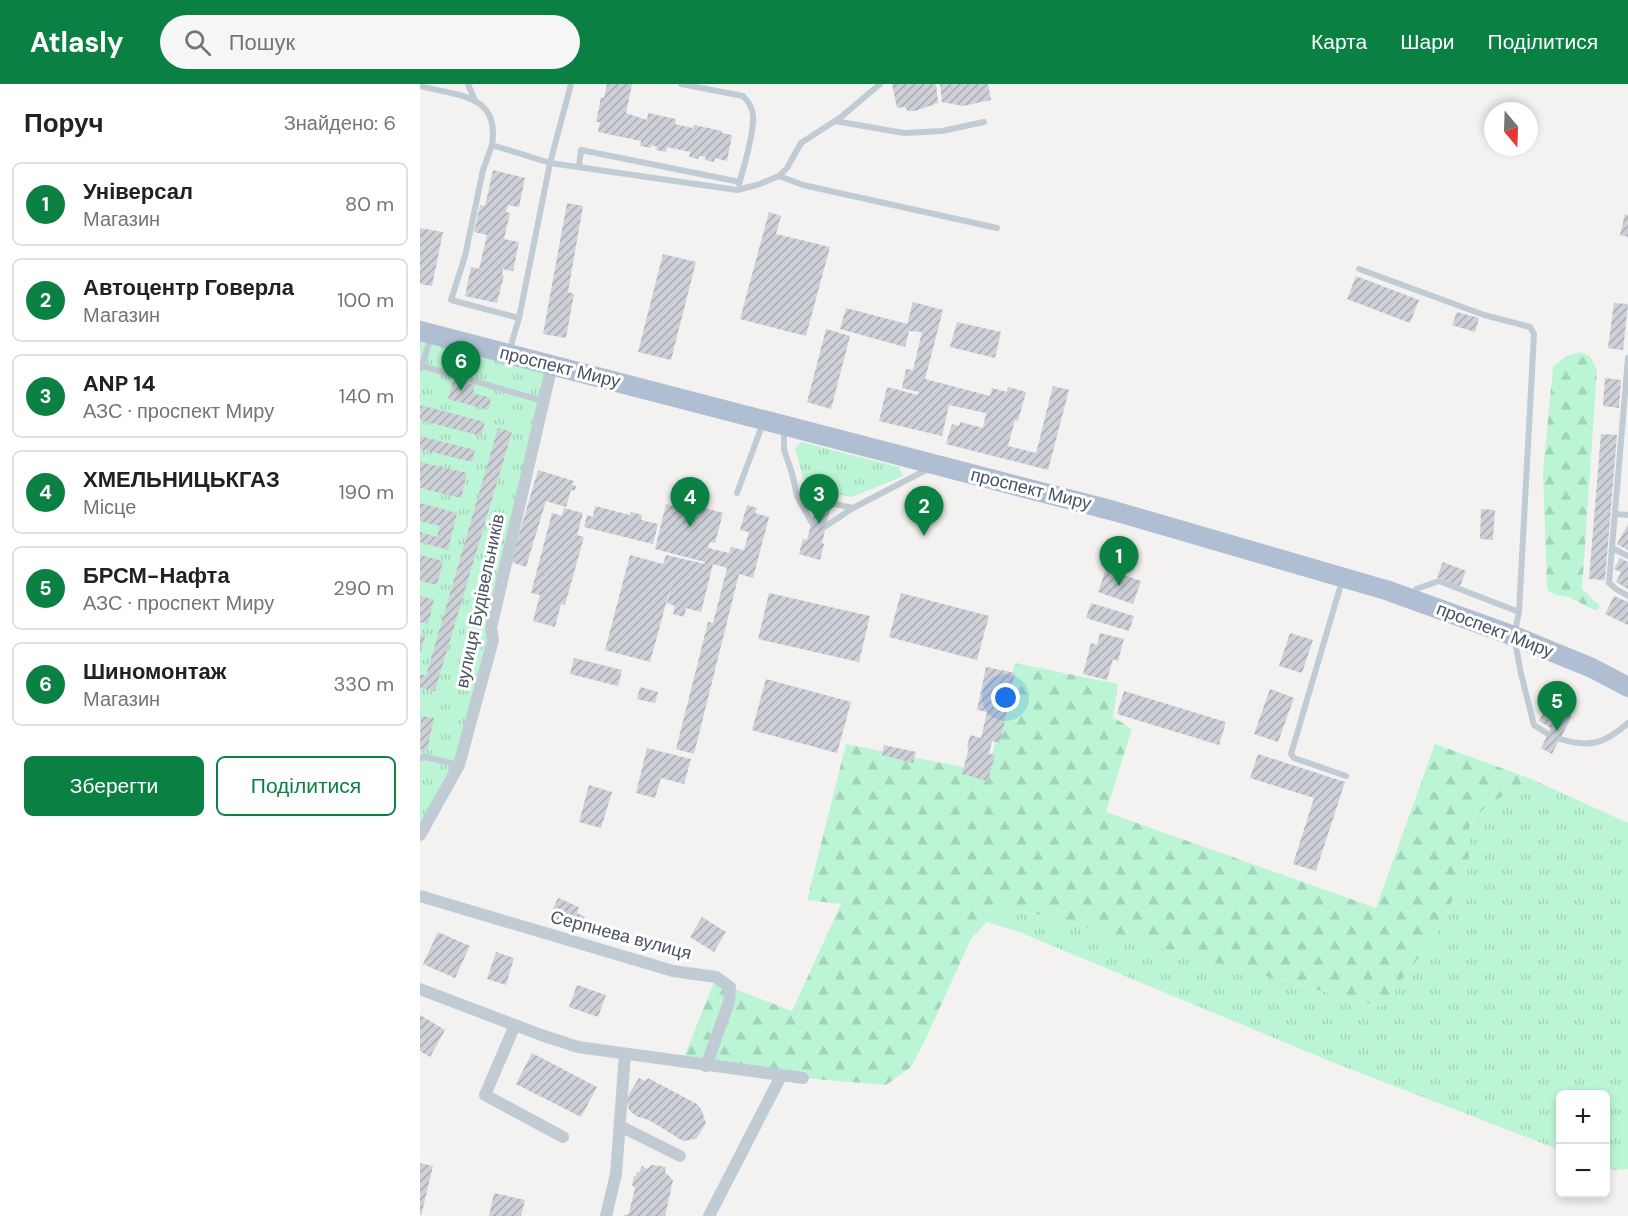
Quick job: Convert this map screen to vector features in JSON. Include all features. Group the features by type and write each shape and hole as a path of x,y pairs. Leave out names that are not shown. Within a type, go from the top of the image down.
{"main road":[{"name":"проспект Миру","path":"426,332 1114,511 1343,578 1412,599 1514,636 1592,668 1628,687"}],"street":[{"name":"вулиця Будівельників","path":"420,835 459,765 493,640 490,628 552,365"},
{"name":"Серпнева вулиця","path":"420,896 673,971 716,977 730,987 729,1002 706,1066"},
{"path":"420,988 578,1047 803,1078"},
{"path":"515,1025 485,1095 563,1137"},
{"path":"606,1216 616,1174 625,1054"},
{"path":"709,1216 781,1076"},
{"path":"620,1126 680,1156"}],"lane":[{"path":"468,84 475,101"},
{"path":"508,354 519,318 550,163 571,84"},
{"path":"681,84 742,96 750,103 754,115 753,126 737,190"},
{"path":"492,146 550,163 737,190 758,185 779,176 787,168 801,143 836,121 880,84"},
{"path":"420,86 475,101 484,106 491,117 494,132 492,146 483,170 465,256 451,300 519,318"},
{"path":"836,121 904,133 942,131 984,122"},
{"path":"579,166 581,150 740,182"},
{"path":"779,176 803,185 997,228"},
{"path":"1359,269 1484,315 1530,327 1534,334 1519,612 1514,636 1534,725 1548,734"},
{"path":"426,332 421,368 543,401"},
{"path":"1628,360 1625,435 1609,583 1628,596"},
{"path":"737,493 765,420"},
{"path":"784,425 784,450 797,496 812,523"},
{"path":"826,526 853,508 937,465"},
{"path":"1619,475 1628,477"},
{"path":"797,496 853,508"},
{"path":"1615,514 1628,515"},
{"path":"1612,548 1628,556"},
{"path":"1343,578 1291,754 1294,758 1346,776"},
{"path":"1412,599 1416,589 1439,581 1519,612"},
{"path":"1560,738 1581,745 1611,738 1628,723"},
{"path":"420,758 459,765"}],"green space":[{"path":"420,337 546,369 487,639 454,763 420,824"},
{"path":"1580,352 1590,356 1597,370 1582,589 1600,606 1597,610 1569,597 1555,595 1548,591 1547,587 1543,472 1553,367 1566,356"},
{"path":"801,442 899,467 903,476 852,497 806,488 795,449"},
{"path":"1015,663 1118,684 1113,717 1132,729 1106,812 1376,908 1435,744 1529,778 1483,809 1469,827 1469,859 1441,928 1381,1007 1032,913 1009,910 987,922 971,939 911,1067 886,1085 803,1078 682,1062 716,977 730,987 792,1011 841,904 807,900 846,744 988,772"},
{"path":"1529,778 1628,823 1628,1169 1610,1169 1610,1090 1556,1090 1556,1148 1332,1062 1019,932 987,922 1009,910 1032,913 1381,1007 1469,859 1469,828 1482,809"}],"building":[{"path":"607,84 632,84 626,113 647,120 648,113 676,119 675,124 693,128 694,125 732,135 727,161 715,158 714,162 705,160 706,157 699,156 698,159 689,157 690,152 667,147 666,152 656,150 657,147 651,145 651,148 640,146 641,141 598,132 600,122 596,122 601,97 604,98"},
{"path":"892,84 936,84 938,103 915,111 908,111 905,107 897,108"},
{"path":"940,84 988,84 991,100 963,106 942,102"},
{"path":"493,170 525,178 519,207 508,205 506,212 510,213 504,239 519,242 513,271 503,269 502,275 504,275 497,303 465,296 471,267 479,269 487,235 474,232 480,205 485,206"},
{"path":"567,203 583,206 568,292 574,294 566,338 543,334"},
{"path":"769,212 781,216 776,234 830,247 806,336 740,319"},
{"path":"1625,214 1628,215 1628,237 1620,235"},
{"path":"420,228 443,232 432,286 420,284"},
{"path":"663,254 696,262 671,360 638,352"},
{"path":"1356,276 1419,300 1410,323 1347,299"},
{"path":"913,302 943,310 925,379 990,396 992,388 1007,392 1008,387 1026,392 1008,446 1036,453 1053,386 1069,390 1048,470 946,444 952,424 959,426 960,422 983,428 986,413 949,405 942,436 879,421 887,387 918,395 919,392 902,388 906,369 913,370 922,332 909,331 905,347 840,329 846,308 907,324"},
{"path":"1614,303 1628,304 1623,350 1608,348"},
{"path":"1457,312 1479,318 1475,332 1452,325"},
{"path":"957,322 1001,332 995,358 950,347"},
{"path":"826,329 850,336 831,409 807,402"},
{"path":"1605,378 1621,380 1619,408 1603,406"},
{"path":"454,379 475,385 473,393 491,398 488,410 448,399"},
{"path":"420,405 485,422 481,436 420,420"},
{"path":"498,428 512,432 435,691 420,688 420,674 426,676"},
{"path":"1601,434 1617,435 1605,580 1589,579"},
{"path":"420,436 475,450 472,462 420,449"},
{"path":"420,462 467,473 461,498 420,488"},
{"path":"538,470 574,481 572,485 576,486 575,491 571,490 566,507 546,501 526,567 511,562"},
{"path":"690,499 698,501 701,507 723,513 715,543 710,542 708,548 729,553 731,547 744,550 749,532 740,530 747,505 757,508 755,513 769,517 753,578 739,574 694,754 676,749 708,622 713,623 727,568 713,564 701,612 686,608 684,617 673,614 675,606 667,603 673,578 650,662 605,650 630,555 663,564 666,555 705,564 705,562 655,549 666,504 680,508 681,504"},
{"path":"420,503 457,513 448,550 420,542 420,532 437,537 440,526 420,521"},
{"path":"816,505 830,509 820,560 799,554 803,539 807,540"},
{"path":"595,506 630,515 631,512 642,515 641,520 658,524 653,544 584,527 587,515 593,517"},
{"path":"564,508 583,513 577,535 584,537 565,605 561,604 555,627 533,621 540,595 531,593 552,513 562,516"},
{"path":"1481,509 1495,510 1493,540 1480,539"},
{"path":"1628,524 1628,550 1617,544"},
{"path":"420,555 443,561 437,585 420,581"},
{"path":"1620,558 1628,562 1628,589 1616,582 1621,572 1614,569"},
{"path":"1443,562 1466,571 1460,586 1437,577"},
{"path":"1106,569 1141,581 1133,604 1098,592"},
{"path":"769,593 870,616 859,662 758,639"},
{"path":"901,593 989,616 977,660 889,637"},
{"path":"420,596 434,599 428,624 420,622"},
{"path":"1614,596 1628,602 1628,625 1605,614"},
{"path":"1091,603 1134,616 1129,631 1086,618"},
{"path":"1100,633 1124,639 1118,661 1113,659 1107,680 1083,674 1091,643 1097,645"},
{"path":"1290,633 1313,640 1302,673 1279,666"},
{"path":"420,635 425,636 421,651 420,651"},
{"path":"574,658 622,670 618,686 570,674"},
{"path":"986,667 1015,673 1000,743 992,741 989,754 995,755 988,781 962,774 970,735 981,738 987,712 977,710"},
{"path":"766,679 851,702 837,753 752,730"},
{"path":"640,687 658,692 655,703 637,699"},
{"path":"1270,689 1294,698 1278,742 1254,734"},
{"path":"1124,691 1226,722 1219,745 1117,714"},
{"path":"1548,704 1572,716 1552,754 1541,748 1551,728 1539,721"},
{"path":"421,716 434,718 427,751 420,749"},
{"path":"884,745 916,752 913,763 882,755"},
{"path":"647,748 691,759 684,784 661,778 655,798 636,793"},
{"path":"1258,754 1345,782 1316,871 1293,864 1314,798 1250,778"},
{"path":"589,785 612,792 601,828 579,822"},
{"path":"558,898 579,907 577,913 585,917 579,930 549,917"},
{"path":"702,917 726,932 714,952 690,937"},
{"path":"438,932 470,946 455,978 423,964"},
{"path":"496,952 514,958 506,985 487,979"},
{"path":"577,985 606,995 598,1017 569,1007"},
{"path":"420,1015 445,1030 430,1057 420,1051"},
{"path":"532,1053 597,1087 581,1117 516,1084"},
{"path":"639,1078 645,1081 648,1078 697,1104 706,1123 696,1139 683,1141 629,1110 627,1102 629,1094"},
{"path":"420,1163 433,1166 421,1216 420,1215"},
{"path":"652,1165 666,1167 665,1172 673,1180 665,1216 622,1216 629,1213 635,1188 632,1185 634,1176 637,1172 639,1173 642,1166 647,1169"},
{"path":"494,1193 525,1200 521,1216 489,1216"}],"place":[{"name":"Шиномонтаж","path":"461,391"},
{"name":"ANP 14","path":"819,524"},
{"name":"ХМЕЛЬНИЦЬКГАЗ","path":"690,527"},
{"name":"Автоцентр Говерла","path":"924,536"},
{"name":"Універсал","path":"1119,586"},
{"name":"БРСМ-Нафта","path":"1557,731"}]}
